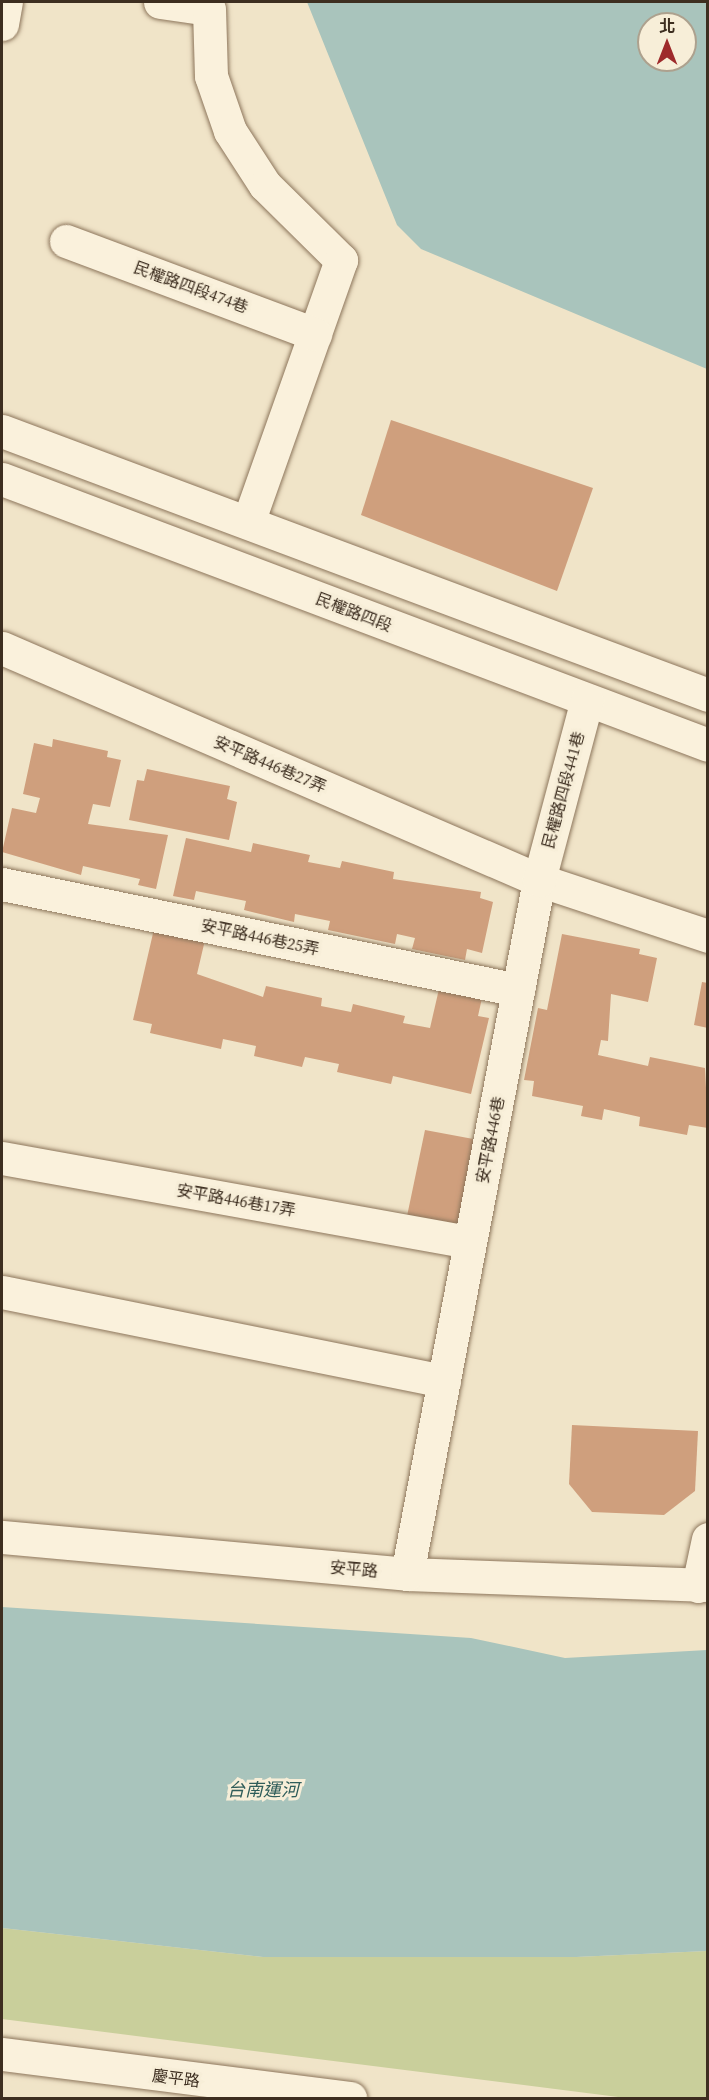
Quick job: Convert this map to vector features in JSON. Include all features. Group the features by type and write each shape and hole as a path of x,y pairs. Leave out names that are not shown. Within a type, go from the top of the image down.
{"street":[{"path":"2,24 6,2"},
{"path":"160,2 209,9 210,76 230,131 265,185 341,260 248,522"},
{"name":"民權路四段474巷","path":"66,241 315,334"},
{"path":"2,431 708,695"},
{"name":"民權路四段","path":"2,479 708,745"},
{"name":"安平路446巷27弄","path":"2,648 539,880"},
{"name":"民權路四段441巷","path":"539,880 587,700"},
{"path":"539,880 708,936"},
{"name":"安平路446巷","path":"407,1574 539,880"},
{"name":"安平路446巷25弄","path":"2,884 518,990"},
{"name":"安平路446巷17弄","path":"2,1158 470,1242"},
{"path":"2,1292 444,1381"},
{"name":"安平路","path":"2,1537 407,1574 703,1586"},
{"path":"703,1586 708,1539"},
{"name":"慶平路","path":"2,2054 161,2087 350,2098"}],"green space":[{"path":"2,1928 263,1957 576,1957 707,1951 707,2098 626,2098 2,2019"}],"water":[{"path":"307,2 707,2 707,369 421,249 397,225"},
{"name":"台南運河","path":"2,1607 471,1638 565,1658 707,1650 707,1951 576,1957 263,1957 2,1928"}],"building":[{"path":"391,420 593,488 557,591 361,515"},
{"path":"53,739 108,751 107,757 121,760 110,807 93,804 88,824 168,835 156,889 138,885 140,879 83,866 81,875 2,852 12,808 36,813 40,798 23,794 34,743 52,747"},
{"path":"147,769 230,786 227,799 237,802 229,840 129,820 137,780 144,781"},
{"path":"186,838 251,852 253,843 310,855 308,862 340,868 342,861 394,872 393,879 481,892 480,898 493,902 482,953 467,949 465,960 412,949 415,938 397,934 395,944 328,930 330,921 295,914 294,922 244,910 246,901 196,891 194,900 173,896"},
{"path":"154,929 205,940 197,974 263,997 266,986 322,998 321,1006 351,1012 353,1004 405,1016 403,1023 430,1028 439,989 482,998 478,1016 489,1018 471,1094 393,1076 391,1084 337,1072 339,1064 305,1057 302,1067 254,1056 256,1046 223,1039 221,1049 150,1033 152,1024 133,1020"},
{"path":"562,934 640,949 639,954 657,958 648,1002 611,994 608,1041 601,1040 598,1055 648,1066 650,1057 705,1068 708,1128 689,1125 687,1135 639,1126 640,1117 604,1109 602,1120 581,1116 583,1106 532,1096 534,1081 524,1080 538,1008 547,1010"},
{"path":"702,982 708,983 708,1028 694,1025"},
{"path":"425,1130 484,1141 465,1233 406,1221"},
{"path":"572,1425 698,1431 695,1491 664,1515 592,1512 569,1484"}]}
